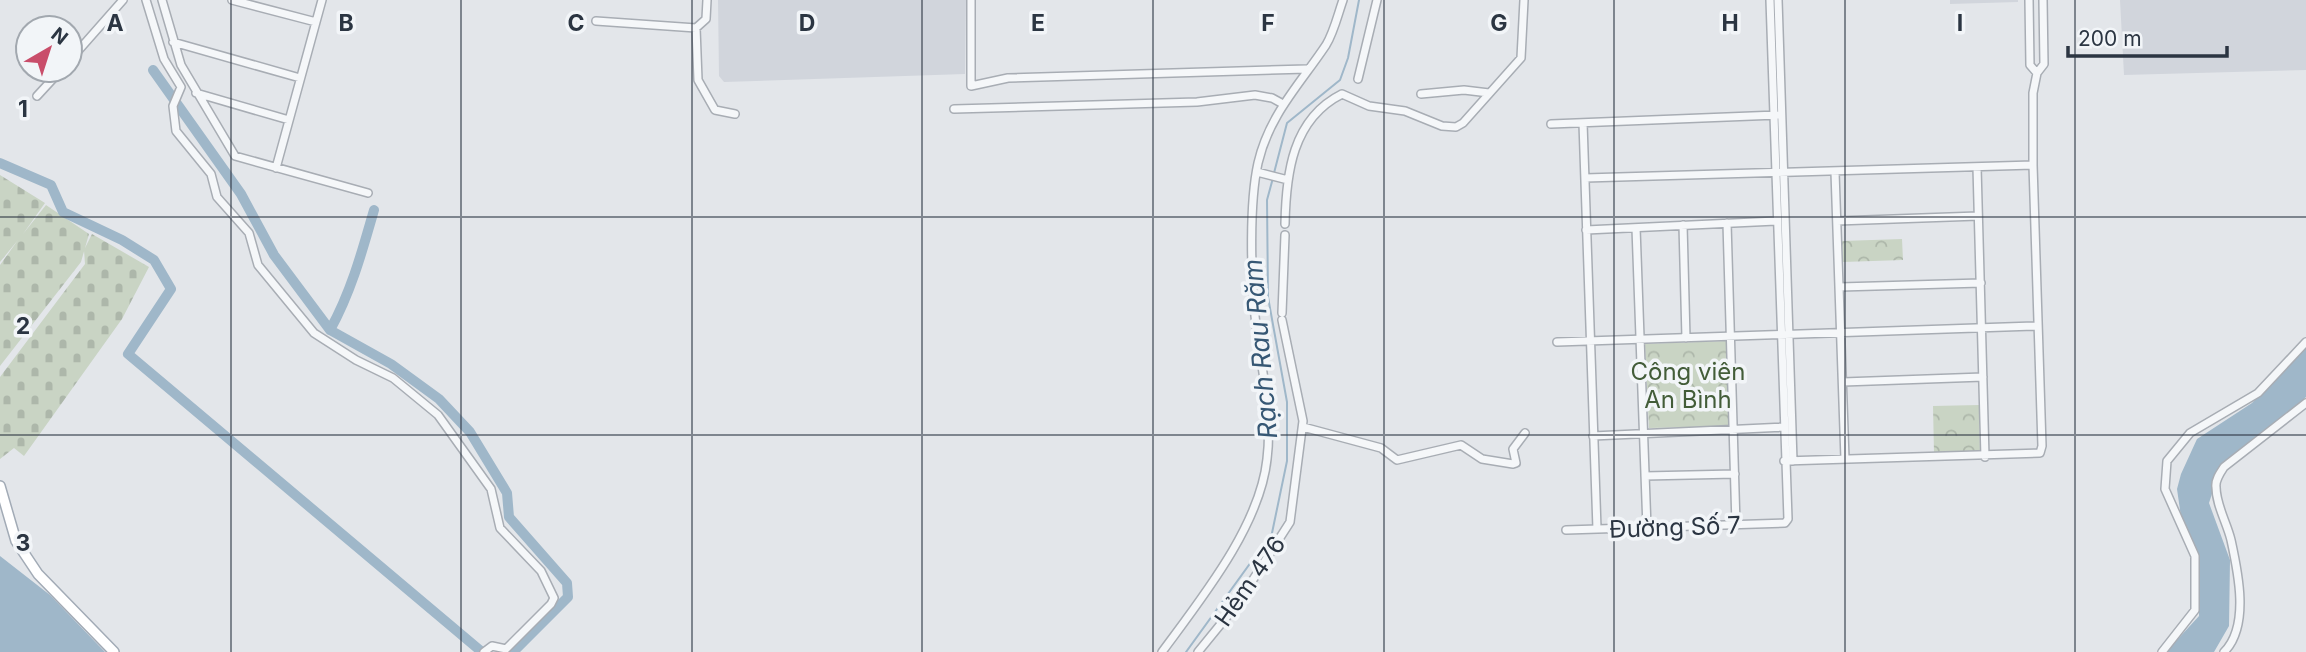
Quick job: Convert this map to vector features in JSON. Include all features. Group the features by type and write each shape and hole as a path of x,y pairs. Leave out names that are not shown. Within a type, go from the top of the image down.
{"main road":[{"path":"0,486 16,541 38,574 114,652"}],"street":[{"path":"84,44 123,0"},
{"path":"146,0 164,59 181,90 173,106 179,137 211,174 217,197 245,227 254,245 258,265 284,300 314,333 355,360 393,378 438,415 491,489 497,520 505,536 548,580 554,598 551,604 506,649 487,650"},
{"path":"162,0 173,42 195,93 235,156 368,193"},
{"path":"232,0 316,22"},
{"path":"276,169 322,0"},
{"path":"596,21 696,27 706,19 707,0"},
{"path":"971,0 971,86 1008,78 1307,69"},
{"path":"1162,652 1229,560 1263,482 1269,414 1255,313 1253,212 1272,121 1328,42 1343,0"},
{"path":"1358,79 1377,0"},
{"path":"1285,224 1286,179 1298,136 1342,94 1369,106 1405,111 1442,126 1460,125 1521,58 1524,0"},
{"path":"1770,0 1777,115 1784,174 1784,461 1985,457 2040,453 2042,446 2033,93 2037,73 2044,65 2043,0"},
{"path":"1778,0 1776,221 1793,461"},
{"path":"2029,0 2030,65 2037,73"},
{"path":"696,27 700,87 715,110 735,114"},
{"path":"173,42 300,78"},
{"path":"37,96 48,84"},
{"path":"1421,94 1464,90 1489,93"},
{"path":"195,93 289,120"},
{"path":"954,109 1197,102 1255,95 1272,98 1283,104"},
{"path":"1551,124 1777,115"},
{"path":"1583,123 1597,530"},
{"path":"1585,178 2033,165"},
{"path":"1977,167 1985,457"},
{"path":"1835,172 1845,459"},
{"path":"1261,173 1286,179"},
{"path":"1837,221 1978,216"},
{"path":"1586,230 1776,221"},
{"path":"1727,223 1737,525"},
{"path":"1683,225 1686,338"},
{"path":"1636,228 1647,528"},
{"name":"Hẻm 476","path":"1198,652 1245,593 1290,522 1303,414 1293,382 1282,317 1285,235"},
{"path":"1840,287 1980,283"},
{"path":"1557,342 2037,326"},
{"path":"2162,652 2191,619 2196,597 2195,556 2165,489 2167,461 2190,433 2258,393 2306,342"},
{"path":"1843,382 1983,377"},
{"path":"2224,652 2236,633 2240,614 2231,540 2215,485 2224,467 2306,403"},
{"path":"1593,436 1783,426"},
{"path":"1303,427 1371,445 1397,460 1461,445 1474,456 1513,464 1516,463 1513,449 1525,433"},
{"name":"Đường Số 7","path":"1566,530 1785,523 1788,519 1784,461"},
{"path":"1646,476 1735,474"}],"shaded area":[{"path":"718,0 966,0 965,74 724,82 719,76"},
{"path":"1950,0 2018,0 2018,2 1950,4"},
{"path":"2120,0 2306,0 2306,70 2124,75"}],"green space":[{"path":"0,175 45,203 23,234 46,205 89,234 81,262 0,366 0,265 18,240 0,262"},
{"path":"92,234 149,267 122,319 24,456 14,448 0,459 0,377 85,264 84,250"},
{"path":"1902,239 1903,260 1843,262 1842,241"},
{"name":"Công viên An Bình","path":"1726,341 1730,426 1649,428 1645,344"},
{"path":"1979,405 1980,452 1934,453 1933,406"}],"water":[{"path":"2306,347 2306,397 2222,463 2209,503 2230,560 2229,626 2214,652 2166,652 2199,616 2199,564 2181,517 2177,489 2197,439 2252,403"},
{"path":"0,556 50,595 105,652 0,652"}],"waterway":[{"name":"Rạch Rau Răm","path":"1274,173 1287,123 1340,80 1348,58 1359,0"},
{"path":"153,70 241,194 274,255 330,330 391,364 439,399 470,432 507,493 509,517 567,583 568,597 513,652"},
{"path":"0,163 51,185 63,212 122,240 154,260 171,289 128,354 482,652"},
{"name":"Rạch Rau Răm","path":"1186,652 1272,533 1287,461 1287,402 1268,297 1267,200 1273,178"},
{"path":"330,330 350,286 374,210"}]}
